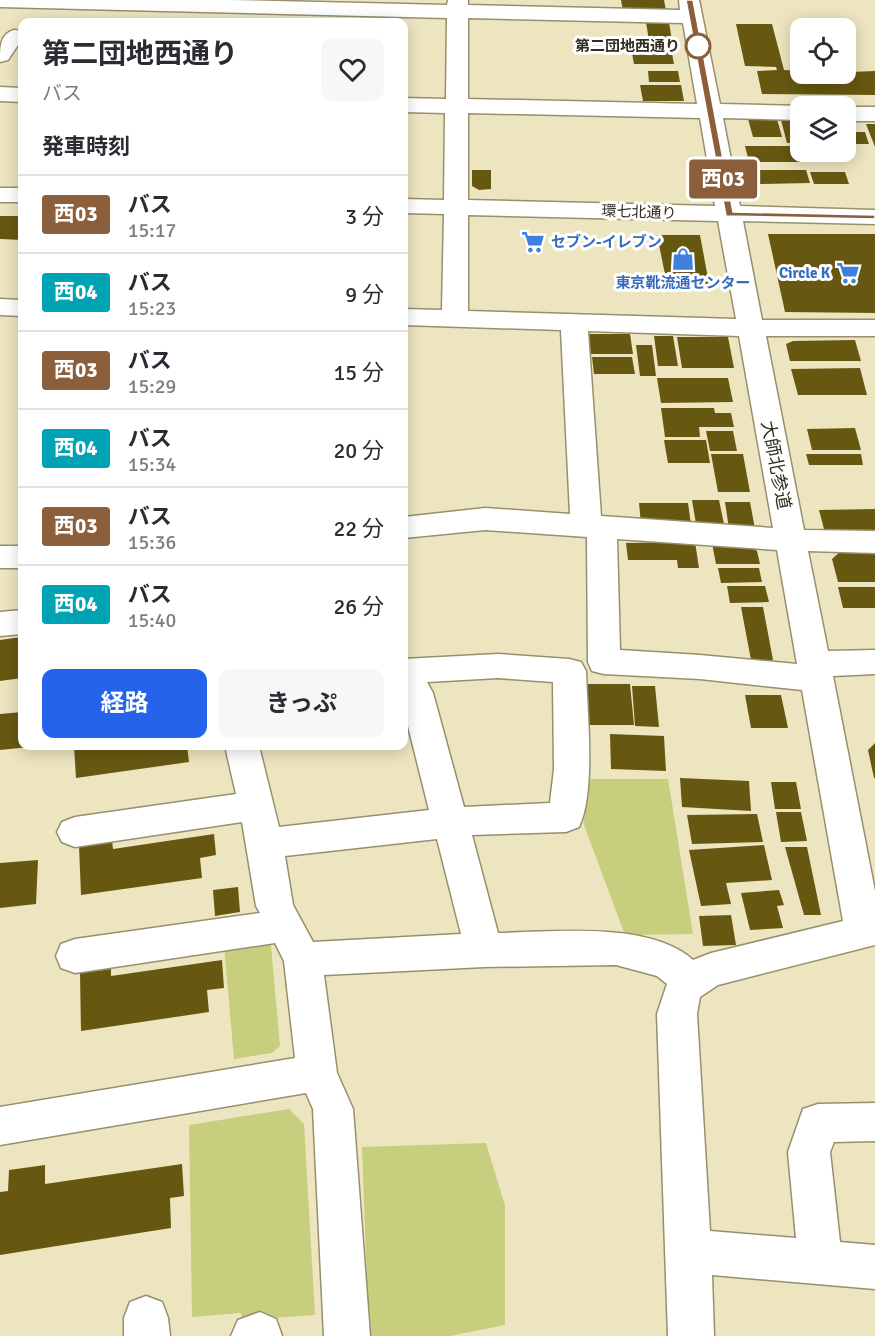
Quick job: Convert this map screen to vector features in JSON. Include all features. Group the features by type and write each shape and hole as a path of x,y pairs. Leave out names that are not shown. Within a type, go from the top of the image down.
{"street":[{"path":"0,1 254,15 356,16 458,6 691,8"},
{"path":"455,318 459,106 458,6"},
{"name":"大師北参道","path":"691,8 815,672 866,922"},
{"path":"0,94 18,94"},
{"path":"408,105 790,113"},
{"path":"856,114 875,114"},
{"path":"0,195 18,195"},
{"name":"環七北通り","path":"408,206 875,217"},
{"path":"0,307 18,308"},
{"path":"408,323 455,318 751,328 875,328"},
{"path":"574,322 594,528 604,662 815,672 875,662"},
{"path":"408,528 485,519 791,540 875,542"},
{"path":"0,557 18,557"},
{"path":"265,843 450,823 566,817 571,770 569,671 498,666 408,672"},
{"path":"408,679 416,693 484,950"},
{"path":"243,750 265,843 276,906 303,960 317,1073 333,1109 347,1336"},
{"path":"94,823 256,806"},
{"path":"691,1336 677,1014 681,996 689,980 711,970 866,922"},
{"path":"95,945 285,925"},
{"path":"303,960 484,950 616,948 669,962 689,980"},
{"path":"0,1126 317,1073"},
{"path":"820,1264 809,1152 818,1123 875,1122"},
{"path":"689,1251 875,1267"}],"green space":[{"path":"582,779 668,779 693,934 625,935 584,825"},
{"path":"261,940 271,946 280,1046 272,1053 234,1059 224,945"},
{"path":"289,1109 304,1124 315,1315 242,1320 241,1313 192,1317 189,1125"},
{"path":"486,1143 505,1206 505,1325 450,1336 369,1336 362,1147"}],"building":[{"path":"621,0 664,0 666,11 623,11"},
{"path":"646,22 669,22 672,41 649,41"},
{"path":"736,24 772,24 784,70 790,70 790,84 856,84 856,72 875,71 875,95 762,94 757,71 777,70 776,67 745,66"},
{"path":"630,43 670,43 674,64 634,64"},
{"path":"648,71 678,71 680,82 649,82"},
{"path":"640,85 681,85 684,101 643,101"},
{"path":"748,119 777,119 782,137 753,137"},
{"path":"781,120 790,120 790,143 787,143"},
{"path":"866,124 875,124 875,147"},
{"path":"856,132 865,132 869,144 856,144"},
{"path":"745,146 790,146 790,162 749,162"},
{"path":"472,170 491,170 491,189 479,190 472,186"},
{"path":"755,170 806,170 810,183 758,184"},
{"path":"810,172 845,172 849,184 814,184"},
{"path":"0,216 18,216 18,240 0,239"},
{"path":"768,234 875,234 875,313 785,312"},
{"path":"657,235 700,235 710,289 668,289"},
{"path":"587,334 630,334 633,354 589,354"},
{"path":"654,336 673,336 678,366 658,366"},
{"path":"677,337 728,337 734,368 682,368"},
{"path":"855,340 861,361 790,361 786,344 793,341"},
{"path":"636,345 652,345 656,376 640,376"},
{"path":"592,357 632,357 635,374 594,374"},
{"path":"860,368 867,395 798,395 791,369"},
{"path":"657,378 728,378 733,402 661,403"},
{"path":"661,408 714,408 715,413 731,413 734,427 699,427 700,437 665,437"},
{"path":"855,428 861,450 812,450 807,429"},
{"path":"706,431 733,431 737,451 710,451"},
{"path":"664,440 706,440 710,463 668,463"},
{"path":"711,454 743,454 750,492 718,492"},
{"path":"806,454 861,454 863,465 809,465"},
{"path":"692,500 719,500 724,524 696,524"},
{"path":"725,502 750,502 755,529 729,529"},
{"path":"639,503 688,503 691,524 641,524"},
{"path":"875,509 875,532 825,533 819,510"},
{"path":"695,542 699,568 678,568 677,560 628,560 626,543"},
{"path":"712,543 745,543 757,551 760,564 716,564"},
{"path":"842,550 875,550 875,582 838,582 832,559"},
{"path":"718,568 759,568 762,582 721,583"},
{"path":"727,586 765,586 769,602 730,603"},
{"path":"838,587 875,587 875,608 843,608"},
{"path":"741,607 763,607 773,660 751,660"},
{"path":"18,638 18,679 0,681 0,640"},
{"path":"585,684 630,684 634,725 582,725"},
{"path":"632,686 655,686 659,727 635,726"},
{"path":"745,695 781,695 788,728 751,728"},
{"path":"18,712 18,748 0,750 0,714"},
{"path":"610,734 664,736 666,771 611,769"},
{"path":"875,743 875,778 874,778 868,750"},
{"path":"74,750 188,750 189,762 76,778"},
{"path":"680,778 749,781 751,811 682,807"},
{"path":"771,782 796,782 801,809 775,809"},
{"path":"776,812 801,812 807,841 781,842"},
{"path":"757,814 763,842 692,844 687,815"},
{"path":"214,834 216,855 200,858 202,878 81,895 79,846 112,841 113,849"},
{"path":"764,845 772,880 726,883 731,904 701,906 689,850"},
{"path":"785,847 807,847 821,915 804,915"},
{"path":"38,860 36,904 0,908 0,863"},
{"path":"238,887 240,912 215,916 213,890"},
{"path":"779,890 784,905 777,906 783,928 750,930 741,893"},
{"path":"731,915 736,945 703,946 699,916"},
{"path":"222,960 224,988 207,990 209,1012 81,1031 80,973 111,969 111,976"},
{"path":"182,1164 184,1196 170,1198 171,1228 0,1255 0,1192 8,1191 9,1170 45,1165 45,1184"}],"bus line":[{"name":"西03","path":"689,0 712,112 729,214 875,217"}],"place":[{"name":"第二団地西通り","path":"698,46"},
{"name":"セブン-イレブン","path":"533,242"},
{"name":"東京靴流通センター","path":"683,259"},
{"name":"Circle K","path":"848,273"}]}
